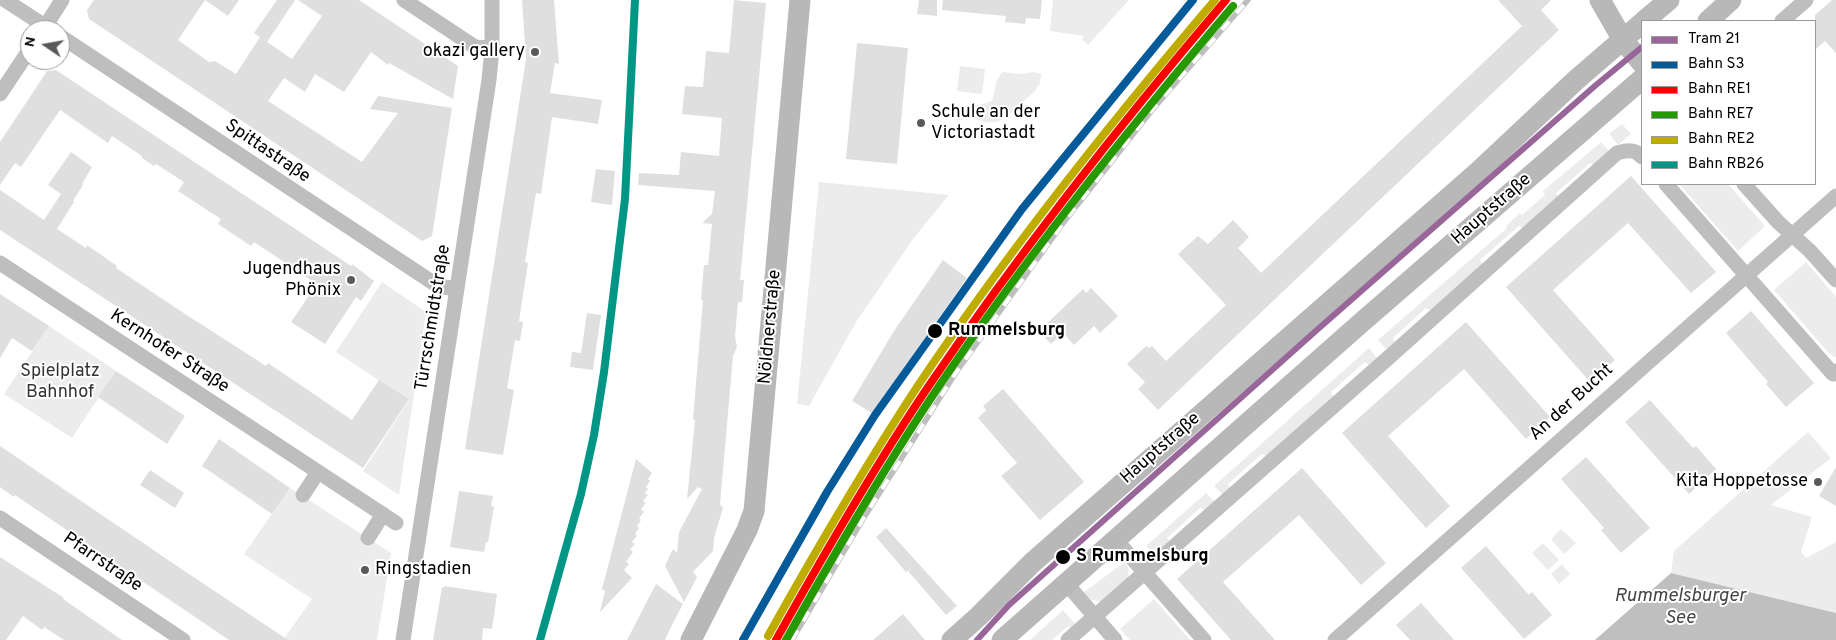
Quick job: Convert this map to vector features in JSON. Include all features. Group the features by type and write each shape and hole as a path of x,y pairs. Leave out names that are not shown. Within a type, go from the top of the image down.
{"main road":[{"name":"Nöldnerstraße","path":"690,640 747,530 754,511 800,0"},
{"path":"1600,0 1623,40 1641,62"},
{"name":"Hauptstraße","path":"1645,20 1669,0"},
{"path":"1709,20 1731,0"},
{"name":"Hauptstraße","path":"952,640 980,616 1033,562 1301,325 1478,172 1576,80 1641,24"},
{"name":"Hauptstraße","path":"1002,640 1348,334 1641,79"}],"street":[{"path":"6,0 34,20"},
{"path":"51,20 62,0"},
{"path":"404,0 475,47 492,48"},
{"name":"Türrschmidtstraße","path":"404,640 492,48 492,0"},
{"path":"1783,20 1806,0"},
{"name":"Spittastraße","path":"70,43 438,286 457,289"},
{"path":"0,94 20,64"},
{"path":"1068,640 1617,153 1629,150 1641,156"},
{"path":"1667,185 1833,374 1836,371"},
{"path":"1745,185 1778,222 1810,251 1836,280"},
{"name":"An der Bucht","path":"1335,640 1836,196"},
{"name":"Kernhofer Straße","path":"0,263 396,523"},
{"path":"303,495 318,472"},
{"path":"368,538 383,514"},
{"name":"Pfarrstraße","path":"0,518 183,640"},
{"path":"1116,540 1204,640"},
{"path":"1066,583 1116,640"}],"green space":[{"path":"1053,0 1129,0 1088,45 1082,39 1084,36 1050,31"},
{"path":"960,66 985,69 982,94 957,91"},
{"path":"1002,72 1020,74 1033,72 1041,74 1040,83 1034,92 1005,118 997,122 986,122 971,118 958,120 956,115 960,107 992,101 997,80"},
{"path":"1622,124 1631,134 1618,145 1609,134"},
{"path":"1601,142 1610,152 1594,166 1590,163 1556,193 1559,197 1524,229 1519,226 1480,260 1482,264 1480,267 1431,310 1426,308 1393,338 1395,342 1387,350 1378,340 1507,228 1506,226 1520,213 1522,215 1545,195 1543,191"},
{"path":"819,182 949,195 913,239 856,322 809,406 797,404"},
{"path":"1680,185 1729,185 1765,226 1738,251"},
{"path":"1806,262 1836,297 1836,357 1828,352 1774,290"},
{"path":"382,282 426,312 399,495 363,471 409,400 336,352"},
{"name":"Spielplatz Bahnhof","path":"49,326 116,371 72,438 4,394"},
{"path":"1369,348 1377,358 1369,365 1365,362 1331,392 1334,396 1266,456 1262,454 1228,484 1230,488 1223,495 1214,486"},
{"path":"1808,432 1831,458 1771,505 1812,517 1801,552 1806,558 1836,542 1836,613 1671,573 1674,551"},
{"path":"290,488 391,553 377,640 283,640 312,599 244,554"},
{"path":"1206,493 1215,502 1206,510 1200,508 1167,538 1169,541 1155,555 1146,546"},
{"path":"1561,529 1576,543 1564,554 1551,539"},
{"path":"1543,543 1559,560 1548,570 1532,553"},
{"path":"1125,562 1129,570 1128,579 1102,601 1092,600 1087,596 1084,592"},
{"path":"1562,564 1570,574 1559,584 1551,574"},
{"path":"1154,599 1190,640 1130,640 1120,629"},
{"path":"1063,610 1076,625 1071,629 1068,626 1052,640 1030,640"}],"water":[{"name":"Rummelsburger See","path":"1671,573 1836,613 1836,640 1595,640"}],"building":[{"path":"94,0 205,0 178,40 209,62 215,61 236,74 260,37 254,33 277,0 295,0 267,42 292,59 322,16 298,0 359,0 458,66 453,99 389,63 388,65 371,52 344,92 315,74 305,92 284,78 268,101 362,162 398,113 370,109 378,96 452,108 432,236 422,241 89,19 87,10"},
{"path":"205,0 239,0 228,16"},
{"path":"522,0 554,0 559,64 555,63 550,93 602,100 598,124 552,117 541,194 536,193 525,262 528,263 519,321 523,322 520,341 515,340 507,388 514,390 503,455 465,449 526,59"},
{"path":"734,0 766,3 740,280 744,280 742,302 738,302 735,336 737,347 733,356 720,504 723,508 714,538 713,551 693,572 697,577 684,602 665,566 673,549 677,553 679,532 702,489 698,487 687,499 695,420 693,419 703,300 701,300 702,286 704,265 708,265 712,224 702,223 712,214 715,191 638,185 639,173 679,175 681,152 719,156 722,118 682,114 685,86 703,87 706,51 729,53"},
{"path":"919,0 937,0 937,16 917,14"},
{"path":"943,0 1042,0 1040,19 1026,18 1025,24 1005,22 1006,16 942,10"},
{"path":"1498,0 1551,0 1541,10 1559,30 1158,410 1138,389 1145,382 1127,364 1146,346 1149,348 1152,346 1166,361 1226,305 1178,254 1198,236 1208,244 1233,220 1249,237 1238,248 1261,273 1522,26"},
{"path":"1832,0 1836,0 1836,53 1825,41 1816,49 1815,15"},
{"path":"857,43 908,48 897,164 846,159"},
{"path":"56,70 351,266 352,264 374,281 361,301 356,297 325,344 291,322 317,284 254,242 251,246 218,224 221,219 178,191 184,182 156,164 154,166 112,136 108,143 60,110 21,167 15,163 0,185 0,142 47,71"},
{"path":"71,152 92,167 74,202 57,229 86,248 87,245 117,266 116,268 179,310 266,366 268,363 352,420 379,380 409,399 363,468 0,230 0,190 44,220 61,194 48,185"},
{"path":"596,169 615,171 612,205 591,202"},
{"path":"1631,176 1716,272 1691,293 1628,223 1553,290 1615,360 1590,382 1506,287"},
{"path":"943,260 967,278 872,413 852,401 894,331"},
{"path":"1091,288 1118,316 1100,333 1094,326 1074,345 1063,333 1051,344 1039,331 1083,289 1086,293"},
{"path":"0,294 49,326 32,351 12,338 0,358"},
{"path":"1751,311 1814,383 1786,407 1766,384 1768,382 1726,333"},
{"path":"587,313 601,315 593,370 570,367 572,352 581,353"},
{"path":"1466,322 1550,417 1526,439 1464,369 1388,436 1450,506 1426,528 1342,433"},
{"path":"116,371 185,416 167,444 98,397"},
{"path":"1003,389 1084,482 1040,520 1001,476 1017,463 978,418 986,410 983,406"},
{"path":"1650,400 1693,448 1696,446 1716,469 1689,494 1625,422"},
{"path":"219,439 290,488 272,514 202,466"},
{"path":"0,446 288,640 229,640 15,495 14,497 0,487"},
{"path":"1586,457 1650,528 1621,553 1601,530 1604,528 1561,479"},
{"path":"636,459 652,473 646,487 648,489 645,493 648,495 643,501 646,503 641,509 644,512 639,518 641,520 637,526 639,528 635,534 637,536 632,542 635,544 630,549 633,552 626,562 629,564 624,570 632,578 600,612 605,591 602,589"},
{"path":"1836,467 1836,506 1819,496"},
{"path":"1302,468 1386,563 1361,585 1299,515 1223,582 1275,640 1231,640 1177,579"},
{"path":"150,470 184,493 175,508 140,485"},
{"path":"459,491 493,496 491,506 494,507 488,542 486,542 484,552 450,547"},
{"path":"886,528 957,606 946,615 908,571 913,566 906,572 876,537"},
{"path":"1486,546 1529,595 1532,592 1552,615 1524,639 1461,568"},
{"path":"0,557 64,598 122,640 64,640 44,627 42,630 23,616 6,640 0,640"},
{"path":"656,584 683,604 665,640 627,640"},
{"path":"444,586 497,594 492,629 483,628 482,640 433,640 442,587 444,588"},
{"path":"1421,603 1454,640 1410,640 1396,625"},
{"path":"903,614 925,640 873,640"}],"railway":[{"path":"792,640 863,519 957,371 1064,222 1153,109 1248,0"}],"tram line":[{"name":"21","path":"977,640 1009,605 1318,329 1596,85 1641,48"}],"rail line":[{"name":"RB26","path":"540,640 581,494 594,435 604,372 625,199 635,0"},
{"name":"S3","path":"743,640 827,492 875,415 1022,209 1193,0"},
{"name":"RE2","path":"768,636 860,477 953,334 1061,188 1215,0"},
{"name":"RE1","path":"776,640 868,480 928,387 998,287 1109,141 1226,0"},
{"name":"RE7","path":"786,640 915,422 1005,292 1116,147 1233,6"}],"place":[{"name":"okazi gallery","path":"535,52"},
{"name":"Schule an der Victoriastadt","path":"921,123"},
{"name":"Jugendhaus Phönix","path":"351,280"},
{"name":"Rummelsburg","path":"935,331"},
{"name":"Kita Hoppetosse","path":"1818,482"},
{"name":"S Rummelsburg","path":"1063,557"},
{"name":"Ringstadien","path":"365,570"}]}
